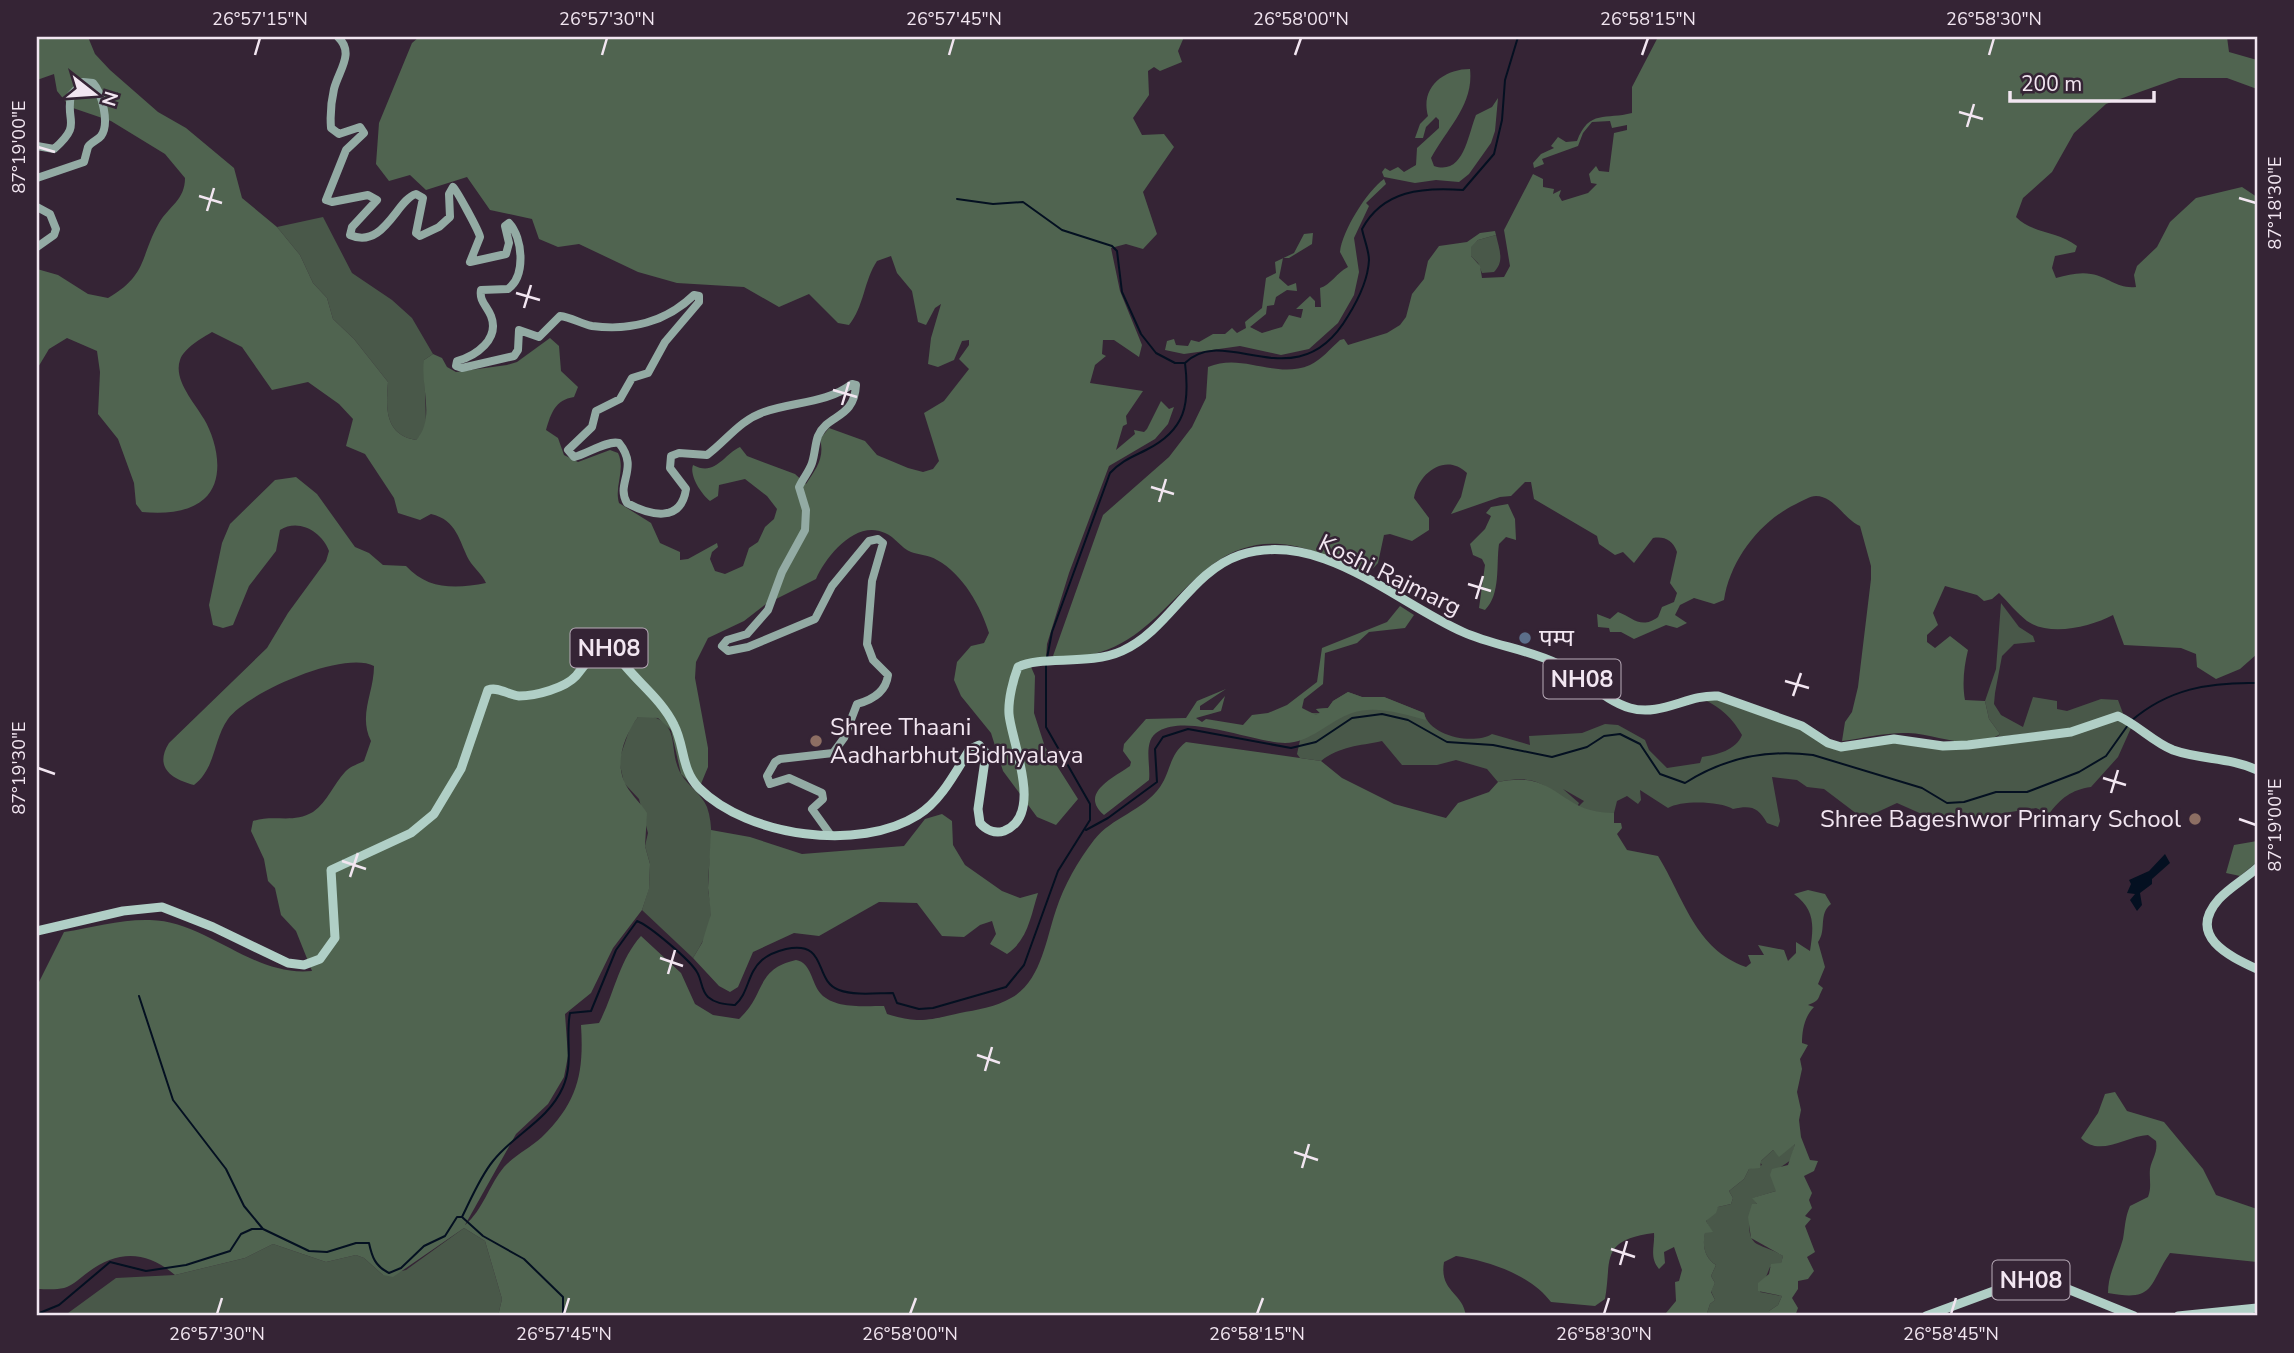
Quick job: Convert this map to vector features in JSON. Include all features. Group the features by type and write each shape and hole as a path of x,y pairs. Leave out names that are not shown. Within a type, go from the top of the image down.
{"main road":[{"name":"Koshi Rajmarg","path":"37,931 123,911 162,907 288,962 304,965 320,959 335,938 331,870 411,833 433,814 461,769 488,690 494,688 519,696 559,687 575,677 590,656 603,648 614,651 661,705 675,726 688,775 699,789 763,826 830,834 874,833 895,827 919,814 932,803 975,745 982,746 986,753 978,809 980,823 997,832 1010,828 1020,811 1025,780 1009,711 1017,670 1023,664 1105,658 1128,648 1153,628 1203,577 1223,562 1251,553 1285,550 1310,554 1353,573 1449,626 1482,640 1561,665 1605,696 1635,709 1664,708 1705,695 1718,696 1802,726 1828,743 1841,747 1894,739 1943,746 1968,745 2071,732 2118,716 2176,751 2242,763 2257,770"},
{"path":"2257,868 2217,901 2209,927 2213,942 2224,953 2257,969"},
{"name":"NH08","path":"1926,1316 2010,1285 2043,1279 2134,1316"},
{"path":"2178,1316 2257,1308"}],"street":[{"path":"338,37 344,42 346,59 332,98 331,128 340,134 360,128 364,133 346,150 326,200 332,202 368,195 377,200 352,228 350,235 355,237 373,234 383,229 394,219 407,198 416,194 422,198 416,233 420,236 439,228 450,217 449,194 453,187 459,191 469,218 480,237 470,262 506,254 509,243 505,226 509,223 513,228 520,256 516,282 508,289 481,290 481,299 491,315 491,335 478,353 457,360 456,366 462,368 514,356 518,350 519,330 539,337 560,316 589,325 629,328 652,321 684,304 694,295 699,296 699,302 665,342 648,373 632,378 620,399 596,411 592,427 568,450 574,457 595,452 610,442 619,443 630,466 623,492 627,503 657,516 670,513 682,502 686,489 670,468 671,456 675,453 708,455 728,435 762,412 830,396 852,384 856,385 851,406 845,414 823,428 818,436 814,459 799,487 806,510 805,530 782,572 768,610 747,634 727,640 722,646 728,651 748,647 815,620 832,586 869,541 878,539 883,543 872,580 867,644 873,660 888,675 887,682 873,698 857,704 844,738 833,753 780,760 775,762 767,776 770,784 789,778 822,793 823,799 812,809 830,834"},
{"path":"37,146 54,149 68,137 74,118 71,95 83,82 93,83 100,90 103,107 104,127 100,137 88,147 84,162 37,178"},
{"path":"37,207 50,214 56,229 37,247"}],"green space":[{"path":"37,37 88,37 95,54 110,70 158,112 186,128 234,168 242,198 277,227 300,255 313,283 327,298 333,319 354,339 388,382 389,418 398,432 416,440 422,432 426,412 424,360 433,354 442,358 447,367 456,372 517,362 550,338 559,346 561,371 578,387 574,397 562,401 555,408 546,430 558,438 564,455 578,462 610,450 618,453 621,466 619,503 651,523 660,543 680,552 680,560 688,559 717,543 718,547 712,552 710,559 715,571 725,574 743,566 749,548 758,542 765,527 774,519 777,509 767,496 745,479 719,485 718,496 710,501 697,484 693,465 701,468 713,467 740,447 747,456 795,474 806,484 820,458 820,439 829,428 865,441 877,455 908,468 923,472 933,469 939,461 924,413 944,401 969,369 959,359 969,345 969,340 962,341 954,360 938,367 928,364 931,338 941,304 935,308 926,325 918,322 912,291 897,273 891,256 877,261 858,310 849,325 838,323 809,294 779,307 744,287 677,283 638,272 579,244 558,247 539,239 532,219 490,210 467,177 426,190 410,175 389,181 376,164 379,123 412,43 419,37 1184,37 1178,51 1182,62 1160,71 1154,67 1148,71 1149,95 1133,118 1142,135 1164,134 1174,147 1143,192 1157,234 1143,249 1126,244 1111,248 1120,291 1142,345 1139,357 1114,340 1103,340 1102,354 1106,356 1095,365 1090,383 1143,391 1126,416 1127,424 1123,426 1116,450 1135,434 1134,430 1144,432 1147,429 1161,401 1169,409 1174,407 1168,424 1155,439 1109,466 1069,573 1047,644 1046,659 1028,660 1035,676 1034,713 1045,747 1078,799 1056,825 1037,817 1003,771 991,733 961,696 954,680 957,662 971,646 984,643 989,633 976,602 963,582 937,560 907,550 885,533 874,530 853,535 827,560 816,579 766,604 744,621 708,638 696,662 695,678 708,748 708,767 698,791 681,774 671,730 658,718 638,717 633,724 621,756 621,773 626,785 647,813 645,846 650,864 649,889 642,910 613,948 591,993 565,1014 568,1056 564,1077 548,1104 516,1134 465,1225 477,1212 504,1167 542,1137 564,1111 576,1086 579,1072 581,1025 599,1023 627,956 641,936 681,973 695,1004 713,1015 739,1019 754,1001 767,976 783,964 796,960 805,965 818,990 827,999 851,1006 884,1006 887,1014 898,1017 932,1019 999,1004 1021,991 1036,971 1063,891 1088,848 1101,832 1153,795 1164,781 1176,752 1186,742 1321,761 1342,778 1394,804 1446,818 1458,803 1489,792 1498,782 1518,780 1547,786 1581,807 1614,813 1614,823 1621,823 1622,828 1617,834 1627,850 1658,856 1703,935 1714,948 1746,967 1751,963 1748,955 1764,955 1758,945 1784,950 1788,961 1796,953 1796,942 1810,951 1811,919 1806,906 1794,894 1808,890 1825,894 1831,904 1825,912 1818,942 1825,967 1818,984 1823,988 1817,1000 1808,1005 1814,1007 1803,1028 1802,1043 1808,1045 1800,1059 1802,1069 1797,1092 1801,1110 1801,1137 1810,1160 1818,1161 1814,1171 1804,1176 1812,1193 1809,1200 1812,1208 1805,1216 1811,1219 1805,1226 1815,1252 1807,1257 1814,1271 1808,1279 1798,1281 1798,1289 1792,1298 1798,1308 1795,1316 1770,1316 1769,1311 1778,1305 1782,1296 1758,1291 1758,1283 1769,1274 1771,1264 1781,1263 1783,1256 1751,1238 1748,1217 1752,1204 1757,1204 1752,1198 1776,1191 1770,1175 1772,1169 1788,1165 1795,1144 1779,1157 1773,1150 1761,1161 1760,1168 1749,1169 1744,1179 1729,1191 1733,1198 1731,1204 1718,1207 1716,1213 1706,1221 1713,1232 1705,1233 1704,1247 1709,1259 1716,1265 1711,1276 1715,1283 1711,1292 1715,1300 1710,1304 1706,1316 1667,1316 1666,1313 1676,1301 1675,1282 1679,1281 1682,1270 1674,1247 1664,1252 1665,1263 1659,1269 1653,1256 1654,1233 1636,1236 1616,1247 1609,1263 1605,1299 1595,1306 1551,1302 1543,1292 1521,1277 1482,1262 1456,1256 1444,1262 1443,1272 1466,1316 498,1316 502,1299 485,1241 464,1228 393,1277 383,1275 364,1258 356,1255 326,1262 273,1244 245,1258 175,1275 142,1257 120,1257 98,1265 67,1287 37,1289 37,986 64,932 129,921 171,923 191,929 269,966 290,971 312,971 296,931 281,915 275,888 268,881 264,859 251,831 253,821 306,816 313,812 323,803 347,770 364,761 371,741 367,731 366,713 374,666 360,663 341,664 297,676 239,708 223,727 206,770 194,785 167,771 163,759 169,743 267,648 288,613 326,561 329,551 321,538 302,526 280,530 276,551 249,586 233,625 223,628 213,625 209,605 222,543 230,524 275,480 296,477 317,494 355,547 369,553 383,565 406,566 424,580 443,586 486,583 469,560 456,532 447,521 431,514 420,520 398,513 394,498 365,454 346,446 353,419 339,404 308,382 272,390 242,347 212,332 185,351 179,368 182,383 213,438 217,460 215,482 204,499 191,507 167,512 142,512 136,504 134,483 118,439 98,414 100,372 97,351 67,338 49,349 37,369 37,269 58,275 88,294 108,298 121,290 137,273 159,223 182,192 185,178 165,154 111,121 70,107 57,91 54,74 37,80"},
{"path":"1658,37 2227,37 2229,52 2257,60 2257,89 2227,78 2179,78 2106,104 2074,133 2052,172 2023,198 2016,217 2030,227 2077,246 2075,252 2055,256 2052,268 2056,278 2087,273 2123,286 2136,287 2134,275 2137,266 2157,247 2170,222 2196,198 2242,187 2257,197 2257,654 2240,669 2216,679 2197,667 2196,654 2181,648 2124,645 2113,615 2082,626 2047,628 2027,621 1999,593 1984,601 1977,595 1945,586 1933,613 1938,625 1927,635 1927,642 1935,648 1950,636 1968,650 1964,675 1965,700 1985,701 1989,719 2000,734 1978,742 1900,733 1842,741 1845,722 1852,712 1858,687 1871,566 1860,526 1834,504 1816,496 1783,511 1749,543 1733,571 1724,600 1714,604 1694,598 1680,605 1675,615 1687,623 1677,628 1666,625 1634,639 1621,632 1610,632 1609,628 1598,627 1597,614 1610,619 1618,612 1637,621 1647,622 1658,617 1662,607 1674,602 1677,593 1670,583 1677,552 1671,542 1664,538 1653,538 1634,563 1623,552 1615,555 1599,544 1597,536 1534,499 1531,482 1525,482 1511,496 1500,497 1451,514 1461,497 1467,473 1459,467 1442,465 1434,468 1421,481 1414,498 1429,518 1429,530 1412,541 1390,534 1384,535 1378,563 1366,576 1324,555 1292,545 1246,547 1219,560 1148,624 1122,643 1091,655 1053,656 1103,515 1169,457 1192,427 1206,398 1208,367 1234,362 1284,370 1297,369 1314,363 1340,340 1344,339 1348,345 1387,333 1400,325 1406,317 1412,294 1424,279 1428,261 1439,246 1467,242 1480,233 1495,231 1496,235 1478,240 1471,247 1471,256 1480,266 1482,278 1504,277 1510,266 1504,230 1533,174 1543,179 1543,187 1554,189 1553,194 1561,190 1559,196 1562,201 1588,193 1597,184 1591,183 1589,174 1596,166 1599,171 1609,172 1614,133 1627,130 1627,125 1612,128 1610,121 1592,122 1583,133 1578,146 1542,159 1544,164 1534,168 1533,163 1541,154 1554,148 1551,146 1558,137 1566,142 1577,141 1587,124 1593,120 1632,113 1632,87"},
{"path":"1470,69 1468,94 1464,105 1431,158 1434,166 1452,165 1463,151 1476,115 1492,107 1498,98 1495,131 1491,143 1469,174 1459,182 1436,180 1415,183 1384,177 1382,172 1385,168 1390,171 1398,167 1404,172 1416,165 1417,148 1439,128 1439,120 1436,117 1426,127 1423,138 1415,138 1420,124 1428,116 1426,106 1431,88 1451,72"},
{"path":"1384,179 1386,184 1366,203 1369,206 1354,238 1359,272 1354,295 1338,323 1309,349 1281,355 1240,346 1184,354 1165,350 1167,341 1174,339 1176,345 1188,346 1191,340 1199,342 1213,334 1225,334 1232,328 1237,333 1246,328 1245,322 1262,308 1266,278 1276,273 1275,262 1283,258 1279,278 1288,286 1296,283 1297,291 1287,290 1276,297 1274,305 1267,306 1266,314 1250,327 1262,333 1282,327 1289,315 1301,318 1303,309 1296,309 1310,296 1315,301 1315,307 1321,307 1320,288 1348,267 1340,252 1345,233 1356,212"},
{"path":"323,217 352,273 392,300 412,318 433,354 424,360 426,423 423,433 416,440 406,437 393,426 389,419 388,382 354,339 333,319 327,298 313,283 300,255 277,227"},
{"path":"1313,233 1312,244 1289,258 1283,258 1294,253 1304,234"},
{"path":"1496,235 1499,264 1494,272 1482,273 1471,256 1470,247 1478,240"},
{"path":"1508,504 1515,519 1516,540 1506,537 1499,544 1496,588 1485,610 1479,608 1485,565 1482,559 1473,555 1470,544 1485,529 1491,516 1486,513 1491,507"},
{"path":"2001,603 2019,627 2033,636 2035,642 2014,644 2002,656 1994,704 2001,715 2023,727 2033,697 2057,701 2057,709 2067,711 2101,699 2118,700 2124,716 2109,715 2074,728 1997,737 2000,734 1989,719 1985,701 1996,669"},
{"path":"1400,606 1414,615 1405,628 1369,632 1357,643 1325,653 1323,684 1304,699 1302,708 1316,715 1320,713 1316,709 1328,708 1333,701 1348,692 1362,697 1384,697 1424,713 1426,720 1389,711 1361,711 1344,717 1311,736 1285,743 1203,727 1172,727 1159,731 1151,740 1148,753 1149,780 1104,815 1097,807 1095,800 1102,786 1130,766 1131,762 1123,751 1124,744 1146,719 1186,718 1197,701 1226,689 1200,706 1200,710 1213,710 1225,696 1221,711 1196,718 1202,722 1206,719 1243,725 1252,715 1268,713 1287,705 1317,682 1322,648 1387,622"},
{"path":"1348,692 1362,697 1384,697 1424,713 1435,728 1464,739 1492,734 1530,745 1529,736 1582,733 1605,724 1618,725 1645,740 1649,750 1667,768 1700,763 1702,757 1731,748 1742,735 1726,714 1704,700 1727,700 1797,725 1828,747 1883,742 1925,745 2023,742 2119,718 2131,728 2118,757 2091,787 2067,796 2049,814 2036,808 1942,823 1897,803 1869,816 1857,814 1824,789 1807,787 1797,780 1772,777 1780,821 1778,827 1767,823 1753,808 1733,809 1719,804 1700,803 1668,808 1640,790 1641,800 1638,804 1627,796 1617,801 1614,813 1596,813 1578,807 1584,801 1563,789 1579,803 1577,807 1541,784 1524,779 1498,782 1487,769 1456,760 1437,765 1402,765 1382,741 1343,749 1321,761 1300,758 1297,754 1306,713 1320,713 1316,709 1328,708 1333,701"},
{"path":"646,715 658,719 670,730 681,774 704,802 710,817 708,887 711,914 707,932 693,958 642,910 649,888 650,864 645,846 648,833 639,799 624,783 619,760 630,728 638,717"},
{"path":"942,814 952,821 953,845 965,865 1002,891 1020,898 1038,893 1020,942 1007,954 990,944 996,934 992,921 980,925 964,937 942,936 917,903 879,902 819,936 794,933 753,952 738,987 730,992 719,986 693,958 702,943 711,914 708,888 711,830 750,837 802,854 904,846 925,819"},
{"path":"2257,841 2257,862 2240,876 2226,873 2234,845"},
{"path":"2115,1092 2127,1111 2164,1122 2203,1169 2216,1195 2257,1209 2257,1262 2170,1253 2149,1288 2143,1293 2108,1293 2130,1206 2148,1197 2150,1169 2156,1152 2156,1141 2148,1135 2104,1146 2088,1144 2081,1138 2098,1113 2105,1094"},
{"path":"1795,1144 1791,1160 1778,1169 1776,1191 1753,1198 1757,1204 1752,1213 1749,1230 1753,1241 1783,1256 1781,1264 1770,1267 1760,1292 1782,1296 1778,1305 1769,1311 1770,1316 1706,1316 1710,1304 1715,1300 1711,1291 1715,1283 1711,1276 1716,1265 1705,1250 1705,1232 1712,1232 1706,1221 1718,1207 1731,1204 1733,1198 1729,1191 1744,1179 1749,1169 1762,1165 1760,1162 1773,1150 1777,1154"},
{"path":"464,1228 485,1241 502,1299 498,1316 64,1316 116,1278 175,1275 245,1258 273,1244 326,1262 356,1255 364,1258 383,1275 406,1270"}],"water":[{"path":"2165,854 2170,863 2152,879 2152,884 2140,893 2142,905 2137,911 2130,900 2135,894 2127,893 2131,884 2129,880 2149,871"}],"waterway":[{"path":"957,199 993,204 1023,202 1062,230 1112,246 1117,251 1122,292 1141,334 1156,353 1175,363 1185,363 1201,353 1220,351 1285,358 1307,354 1328,341 1359,297 1369,260 1362,229 1371,216 1381,206 1405,194 1433,189 1463,190 1494,154 1502,120 1505,80 1518,37"},
{"path":"1047,658 1052,632 1110,473 1123,462 1170,434 1177,424 1187,391 1185,363"},
{"path":"37,1314 59,1305 110,1262 146,1271 186,1265 230,1251 241,1234 252,1229 263,1229 309,1251 327,1252 356,1243 369,1243 373,1257 380,1267 389,1273 401,1268 424,1246 445,1236 457,1217 462,1217 480,1181 501,1151 540,1118 557,1099 568,1068 570,1013 591,1011 616,950 637,921 660,936 693,967 708,997 724,1004 735,1005 740,1000 753,971 765,958 783,950 800,948 809,950 815,956 826,979 839,990 859,994 893,993 897,1003 919,1009 933,1008 1006,987 1024,965 1058,871 1090,820 1090,804 1046,727 1046,663"},
{"path":"2131,721 2160,701 2190,690 2222,684 2257,683"},
{"path":"1086,830 1108,818 1157,782 1155,749 1163,737 1188,729 1291,748 1316,742 1352,718 1382,714 1408,720 1447,742 1493,745 1552,757 1587,747 1604,736 1620,734 1640,744 1660,774 1685,783 1715,767 1746,757 1796,753 1813,755 1922,788 1947,803 1964,802 1996,792 2027,792 2079,772 2106,756 2128,725"},
{"path":"139,996 173,1100 226,1169 244,1206 263,1229"},
{"path":"462,1217 483,1236 524,1259 563,1297 563,1316"}],"place":[{"name":"पम्प","path":"1525,638"},
{"name":"Shree Thaani Aadharbhut Bidhyalaya","path":"816,741"},
{"name":"Shree Bageshwor Primary School","path":"2195,819"}]}
